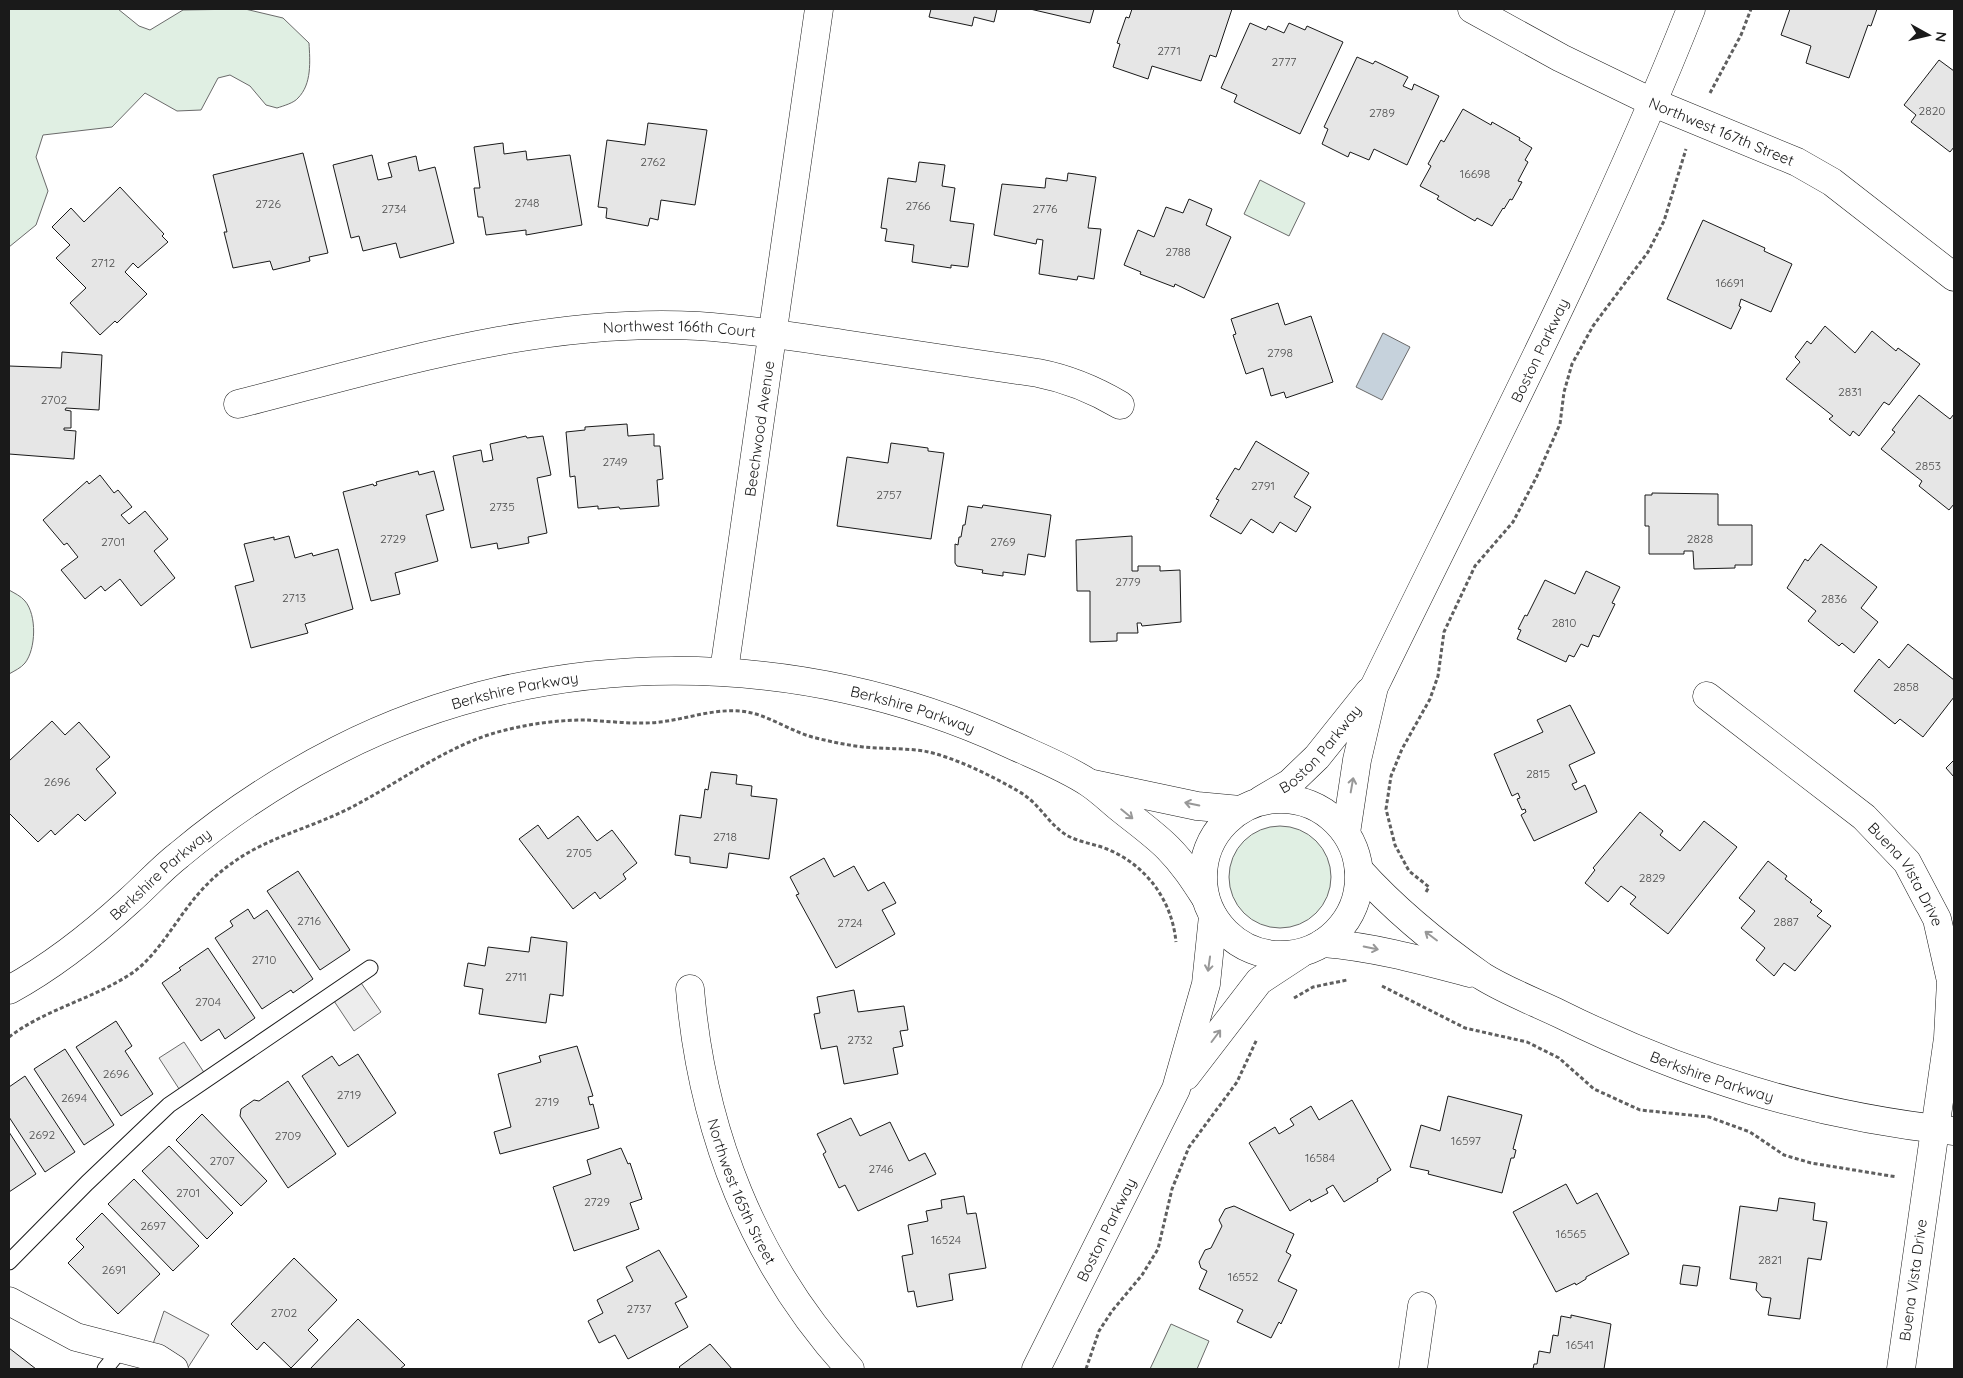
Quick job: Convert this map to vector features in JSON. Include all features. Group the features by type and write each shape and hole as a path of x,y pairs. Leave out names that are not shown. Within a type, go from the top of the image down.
{"street":[{"name":"Beechwood Avenue","path":"724,671 819,9"},
{"name":"Northwest 167th Street","path":"1472,9 1561,58 1654,103 1797,162 1832,182 1954,277"},
{"name":"Boston Parkway","path":"1346,833 1356,760 1374,687 1567,293 1654,103 1691,9"},
{"name":"Northwest 166th Court","path":"238,404 430,355 497,341 633,326 698,326 772,333 1065,378 1087,386 1120,405"},
{"name":"Berkshire Parkway","path":"9,990 28,980 82,942 176,857 226,818 281,782 339,750 401,722 465,700 540,683 596,675 661,670 724,671 791,678 847,688 920,708 985,732 1089,783 1166,846 1187,870 1209,906"},
{"name":"Boston Parkway","path":"1249,806 1290,783 1317,758 1374,687"},
{"name":"Buena Vista Drive","path":"1708,696 1864,817 1907,862 1937,919 1951,981 1945,1130 1927,1181 1900,1369"},
{"name":"Berkshire Parkway","path":"1089,783 1197,806 1249,806"},
{"path":"1278,798 1298,800 1316,807 1333,818 1346,833 1355,850 1359,870 1358,891 1351,911 1339,929 1313,947 1283,955 1262,953 1242,945 1225,932 1209,906 1203,877 1205,858 1212,839 1224,823 1249,806 1278,798"},
{"name":"Berkshire Parkway","path":"1359,870 1391,904 1484,976"},
{"name":"Boston Parkway","path":"1176,1089 1206,984 1209,906"},
{"name":"Berkshire Parkway","path":"1313,947 1362,946 1484,976 1653,1058 1716,1080 1782,1100 1849,1116 1945,1130"},
{"name":"Boston Parkway","path":"1036,1369 1176,1089 1259,981 1313,947"},
{"name":"Northwest 165th Street","path":"690,989 694,1036 708,1104 718,1139 754,1231 788,1288 827,1344 850,1369"},
{"path":"9,1301 76,1337 156,1358 174,1369"},
{"path":"1413,1369 1422,1306"}],"lane":[{"path":"9,1262 87,1183 169,1105 370,968"},
{"path":"105,1369 122,1348"}],"path":[{"path":"1429,887 1409,871 1395,845 1386,809 1391,776 1402,749 1430,699 1438,676 1444,632 1475,566 1513,522 1549,450 1560,424 1564,392 1572,364 1593,326 1648,252 1664,221 1694,119 1737,42 1751,9"},
{"path":"9,1037 39,1017 136,970 156,949 213,877 239,858 275,838 316,824 353,807 450,751 489,735 540,723 580,720 658,722 716,710 745,711 761,715 813,737 856,746 924,751 940,756 1015,789 1034,800 1062,832 1078,840 1107,849 1126,859 1141,871 1166,902 1173,920 1176,950"},
{"path":"1291,1001 1313,987 1351,980"},
{"path":"1380,985 1465,1028 1527,1042 1559,1058 1594,1089 1640,1110 1709,1117 1750,1132 1784,1155 1811,1163 1927,1181"},
{"path":"1086,1369 1099,1331 1112,1311 1142,1274 1158,1249 1172,1189 1189,1147 1237,1082 1263,1027 1235,1010"}],"green space":[{"path":"9,9 118,9 139,26 150,30 183,10 245,9 283,18 309,43 310,65 308,79 303,92 296,100 277,108 266,105 250,86 230,75 218,78 201,110 177,111 145,93 112,127 43,135 36,157 48,191 36,225 9,247"},
{"path":"1260,180 1305,203 1289,236 1244,214"},
{"path":"9,590 22,598 29,607 34,632 29,657 22,666 9,674"},
{"path":"1280,826 1290,827 1309,834 1323,848 1330,867 1330,887 1323,906 1309,920 1290,927 1280,928 1270,927 1251,920 1237,906 1230,887 1229,877 1230,867 1237,848 1251,834 1270,827"},
{"path":"1171,1324 1209,1341 1197,1369 1150,1369"}],"shaded area":[{"path":"1383,333 1410,347 1382,400 1356,387"},
{"path":"357,977 381,1012 354,1031 330,995"},
{"path":"184,1042 207,1077 183,1095 159,1058"},
{"path":"164,1311 209,1335 187,1369 149,1356"}],"building":[{"path":"931,9 997,9 994,22 974,17 972,26 929,17"},
{"path":"1030,9 1094,9 1090,23"},
{"path":"1132,9 1232,9 1216,57 1210,55 1201,81 1152,66 1148,79 1113,67 1120,44 1117,43 1126,17 1129,18"},
{"path":"1790,9 1877,9 1871,26 1868,25 1849,78 1806,63 1811,46 1781,35"},
{"path":"1250,23 1266,30 1268,26 1284,33 1289,23 1305,30 1307,26 1343,42 1300,134 1234,102 1237,95 1221,88"},
{"path":"1357,57 1373,64 1375,61 1408,77 1403,86 1412,90 1414,84 1439,96 1407,165 1374,149 1369,160 1350,152 1348,157 1322,144 1328,129 1324,127"},
{"path":"1939,60 1954,71 1954,147 1950,152 1911,122 1916,115 1904,105"},
{"path":"1463,109 1491,125 1492,122 1520,138 1519,140 1532,148 1525,160 1528,162 1518,181 1522,182 1512,200 1510,199 1503,208 1492,226 1477,218 1475,221 1437,199 1439,196 1420,186 1431,166 1428,164 1441,140 1444,142"},
{"path":"648,123 707,130 695,205 661,200 658,220 650,218 648,226 606,218 607,208 598,207 607,140 645,145"},
{"path":"503,143 504,154 526,151 527,160 570,155 582,225 526,235 526,230 486,235 483,217 478,217 474,188 480,188 474,147"},
{"path":"303,153 328,253 309,257 310,261 273,270 270,261 233,268 224,232 227,232 213,175"},
{"path":"372,155 378,180 392,177 388,163 416,156 419,171 435,167 454,243 400,258 396,243 363,251 359,236 351,238 333,165"},
{"path":"919,162 945,165 942,186 955,188 950,221 974,224 968,267 951,265 951,268 912,262 914,245 885,241 887,229 881,228 888,178 916,182"},
{"path":"1068,173 1096,177 1088,228 1101,229 1094,279 1078,276 1077,280 1039,274 1043,240 1037,239 1036,244 994,235 1002,184 1045,188 1046,178 1067,181"},
{"path":"120,187 164,234 162,236 168,242 138,268 133,263 125,272 147,294 117,323 115,321 100,335 70,303 86,288 56,258 70,245 52,227 71,208 84,222"},
{"path":"1189,199 1212,209 1206,225 1231,237 1204,298 1175,284 1174,287 1140,274 1141,272 1124,265 1138,230 1154,237 1166,207 1183,213"},
{"path":"1703,220 1765,248 1764,251 1792,264 1771,312 1741,299 1739,306 1741,307 1731,329 1667,299"},
{"path":"1278,303 1285,325 1311,316 1333,382 1286,398 1284,392 1271,396 1263,368 1246,374 1233,335 1236,334 1231,319"},
{"path":"1825,326 1855,353 1872,331 1896,351 1898,348 1920,364 1889,405 1884,402 1859,436 1853,431 1850,436 1829,419 1833,416 1786,379 1800,362 1795,357 1807,341 1811,344"},
{"path":"62,352 102,355 99,410 66,408 65,410 71,411 71,428 64,428 64,430 76,431 74,459 9,454 9,366 61,368"},
{"path":"1919,395 1950,419 1954,414 1954,504 1949,510 1919,486 1922,481 1881,449 1895,432 1892,430"},
{"path":"627,424 628,436 654,434 654,446 660,446 663,479 657,480 659,506 620,509 619,507 598,509 598,506 578,508 575,476 570,477 566,432 585,430 585,427"},
{"path":"526,436 527,438 543,436 551,475 537,478 547,533 528,537 529,543 498,549 497,543 471,548 453,456 481,450 483,462 493,460 490,444"},
{"path":"1256,441 1309,473 1294,497 1311,507 1296,532 1280,522 1273,533 1251,519 1241,534 1210,516 1219,500 1216,499 1235,468 1239,470"},
{"path":"891,443 928,448 928,451 944,453 931,539 837,526 847,457 888,463"},
{"path":"418,471 419,475 434,471 444,510 426,515 438,561 395,573 400,594 371,601 343,492 373,484 374,486 377,485 376,482"},
{"path":"100,475 114,493 118,490 132,507 121,515 129,524 145,511 168,539 154,551 175,578 141,606 120,579 105,591 101,586 85,599 61,570 78,557 67,543 64,545 43,520 87,481 89,484"},
{"path":"1652,493 1718,494 1718,525 1752,525 1752,565 1735,565 1735,568 1694,569 1693,551 1684,551 1684,554 1649,554 1649,526 1645,526 1645,495 1652,495"},
{"path":"983,505 1051,515 1045,557 1028,554 1025,575 1003,572 1003,576 982,573 983,570 957,566 955,563 955,544 958,545 959,537 961,537 968,506 982,508"},
{"path":"289,536 295,558 312,553 313,556 338,549 353,609 305,624 308,633 251,648 235,586 254,581 244,544 274,537 274,540"},
{"path":"1132,536 1132,571 1138,571 1138,566 1160,566 1160,571 1180,570 1181,622 1142,626 1141,623 1137,623 1138,633 1117,633 1117,641 1090,642 1090,591 1077,591 1076,540"},
{"path":"1821,544 1877,587 1861,608 1878,622 1854,653 1842,643 1839,646 1808,621 1816,611 1787,588 1805,559 1808,561"},
{"path":"1586,571 1620,587 1612,603 1615,604 1599,637 1593,635 1588,647 1581,644 1574,657 1569,655 1566,662 1517,639 1521,630 1518,629 1525,615 1527,616 1545,580 1575,594"},
{"path":"1908,644 1954,680 1954,697 1923,737 1900,719 1895,724 1854,691 1879,659 1889,668"},
{"path":"1570,705 1595,753 1569,765 1577,782 1572,784 1575,790 1585,785 1597,812 1534,841 1521,815 1526,812 1525,809 1522,810 1517,799 1520,798 1518,793 1512,796 1494,754 1543,732 1537,720"},
{"path":"52,721 65,735 79,722 110,757 96,769 116,793 85,821 78,814 55,835 51,830 38,842 9,813 9,761"},
{"path":"1954,760 1954,777 1946,768"},
{"path":"711,772 737,775 736,784 752,786 751,796 777,799 769,859 729,853 727,868 690,863 690,857 675,855 680,815 701,818 705,789 708,790"},
{"path":"1640,812 1663,831 1660,835 1680,851 1704,821 1737,847 1668,934 1630,904 1636,897 1621,886 1608,902 1585,883 1595,870 1593,868"},
{"path":"578,816 597,841 612,830 637,863 623,874 626,879 600,899 595,892 573,909 519,839 538,825 548,839"},
{"path":"824,858 834,877 854,866 868,891 884,882 896,903 882,910 895,934 836,968 796,895 799,894 790,877"},
{"path":"1768,861 1787,876 1785,879 1812,900 1810,902 1822,911 1817,916 1831,926 1795,971 1784,963 1774,976 1756,960 1765,948 1741,928 1755,911 1739,898"},
{"path":"298,871 350,950 320,970 267,891"},
{"path":"248,909 254,919 267,910 313,979 293,993 291,990 262,1009 215,938 233,926 230,921"},
{"path":"531,937 567,942 563,996 550,994 546,1023 479,1014 483,989 464,986 468,963 485,966 488,947 529,952"},
{"path":"208,948 255,1018 225,1039 219,1029 201,1041 162,983 181,970 179,968"},
{"path":"854,990 858,1012 904,1006 908,1030 900,1031 903,1046 893,1048 898,1074 844,1084 837,1046 821,1049 814,1014 820,1013 817,997"},
{"path":"116,1021 132,1046 125,1051 153,1094 121,1116 76,1047"},
{"path":"577,1046 593,1096 588,1097 590,1105 593,1104 599,1128 500,1154 494,1132 511,1127 498,1074 541,1062 539,1056"},
{"path":"65,1049 114,1125 84,1145 34,1069"},
{"path":"358,1054 396,1113 348,1147 302,1076 332,1056 339,1066"},
{"path":"25,1076 75,1152 45,1172 9,1117 9,1087"},
{"path":"288,1081 336,1154 288,1188 240,1116 241,1109 254,1100 259,1101"},
{"path":"1448,1096 1522,1115 1513,1149 1516,1150 1514,1158 1511,1158 1502,1193 1428,1174 1429,1171 1410,1167 1421,1125 1440,1131"},
{"path":"1352,1100 1391,1170 1377,1179 1378,1181 1344,1202 1333,1185 1326,1189 1328,1193 1311,1202 1310,1199 1290,1211 1249,1143 1275,1127 1279,1134 1294,1125 1290,1119 1311,1106 1319,1120"},
{"path":"202,1114 267,1181 241,1206 176,1140"},
{"path":"851,1118 860,1136 890,1122 909,1161 925,1153 936,1174 858,1211 845,1185 839,1188 823,1154 826,1152 817,1134"},
{"path":"9,1132 36,1174 9,1192"},
{"path":"169,1146 233,1213 207,1239 142,1171"},
{"path":"621,1148 628,1164 630,1163 642,1199 630,1203 639,1229 574,1251 553,1187 591,1174 587,1160"},
{"path":"134,1179 199,1246 173,1271 108,1204"},
{"path":"1566,1184 1577,1204 1597,1193 1629,1254 1586,1277 1586,1279 1576,1285 1575,1283 1556,1292 1513,1212"},
{"path":"964,1196 967,1214 976,1213 986,1268 949,1274 953,1300 917,1307 914,1291 908,1292 902,1256 913,1254 908,1225 928,1221 926,1211 942,1208 941,1200"},
{"path":"1779,1198 1815,1203 1813,1220 1827,1222 1821,1260 1808,1258 1800,1319 1768,1315 1771,1298 1762,1297 1756,1290 1757,1283 1730,1279 1740,1206 1777,1211"},
{"path":"1234,1206 1294,1234 1286,1252 1291,1255 1278,1281 1297,1290 1281,1324 1279,1322 1271,1338 1237,1322 1243,1310 1199,1289 1207,1271 1201,1268 1199,1262 1205,1250 1211,1248 1222,1226 1219,1220 1225,1209"},
{"path":"102,1213 160,1274 118,1314 68,1263 84,1247 76,1239"},
{"path":"659,1250 687,1297 675,1303 688,1327 628,1359 615,1335 599,1343 588,1321 603,1313 597,1300 633,1281 626,1267"},
{"path":"294,1258 337,1300 308,1330 318,1340 291,1368 264,1342 257,1350 231,1324"},
{"path":"1683,1265 1700,1267 1697,1286 1680,1284"},
{"path":"1571,1315 1611,1324 1604,1369 1533,1369 1534,1364 1537,1364 1539,1351 1550,1353 1553,1335 1558,1336 1561,1316 1571,1318"},
{"path":"358,1319 405,1365 400,1369 310,1369"},
{"path":"710,1344 732,1369 681,1369 679,1367"},
{"path":"9,1348 36,1369 9,1369"}]}
